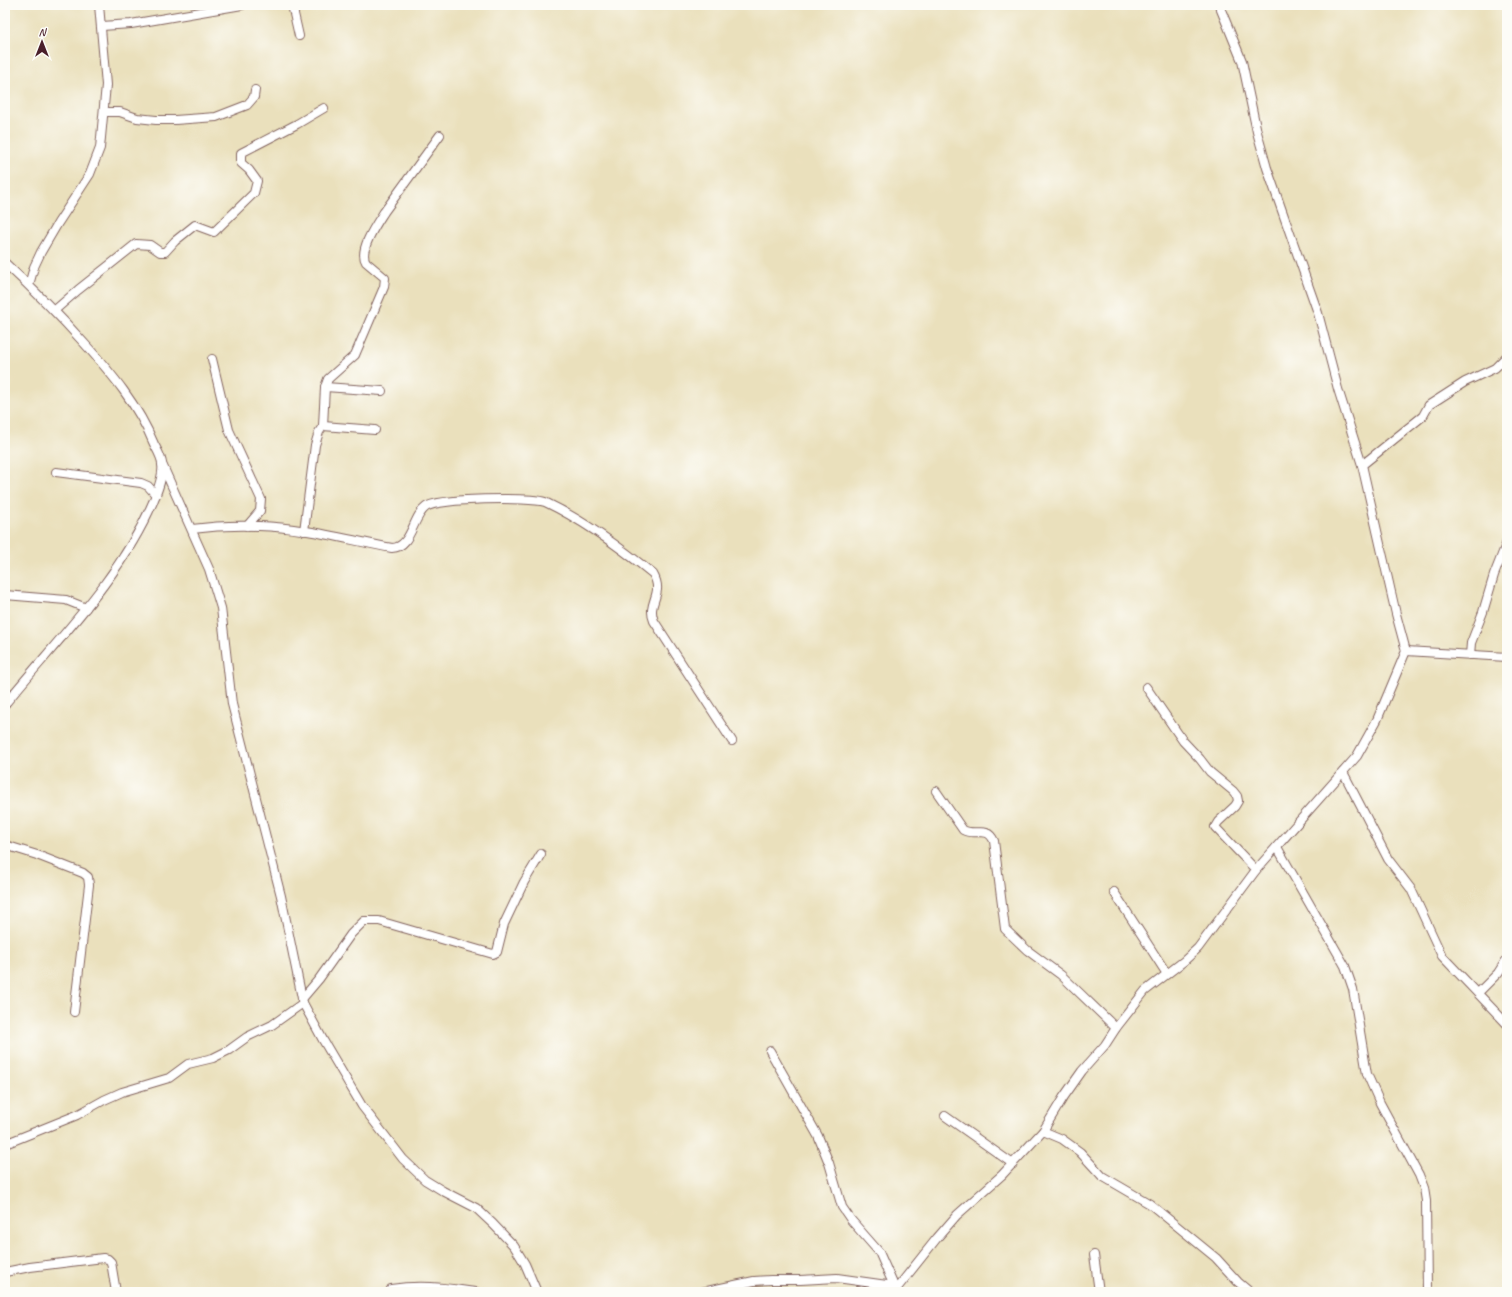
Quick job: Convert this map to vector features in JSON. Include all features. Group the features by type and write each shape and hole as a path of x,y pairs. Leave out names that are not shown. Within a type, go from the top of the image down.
{"street":[{"path":"29,285 34,267 41,252 58,223 83,186 96,161 100,148 106,85 99,5"},
{"path":"102,26 139,23 242,5"},
{"path":"292,5 299,36"},
{"path":"896,1290 956,1215 1013,1164 1043,1130 1082,1071 1105,1045 1116,1028 1145,991 1184,962 1198,948 1256,870 1278,847 1357,756 1377,720 1406,651 1396,614 1362,465 1338,389 1318,313 1267,168 1257,132 1242,61 1219,5"},
{"path":"104,112 120,112 137,118 156,120 216,117 247,105 254,97 255,90"},
{"path":"54,310 136,244 150,244 160,252 165,252 175,241 195,225 214,232 226,222 254,193 257,182 249,170 241,163 241,153 324,108"},
{"path":"304,531 315,446 319,432 323,426 325,387 329,377 355,356 384,287 385,278 364,259 364,252 367,243 384,212 440,135"},
{"path":"5,264 54,310 118,382 137,409 151,435 177,500 192,529 209,569 220,608 232,704 281,896 303,1001 323,1040 362,1106 403,1160 425,1180 443,1192 476,1208 499,1230 514,1246 525,1264 537,1292"},
{"path":"1362,465 1423,416 1430,405 1465,382 1495,368 1507,356"},
{"path":"212,359 229,430 261,499 260,511 247,526"},
{"path":"325,387 382,391"},
{"path":"323,426 375,430"},
{"path":"5,704 86,608 126,552 144,522 156,495 159,486 162,464"},
{"path":"56,472 141,483 148,486 156,495"},
{"path":"192,529 214,526 260,526 304,531 397,548 401,546 408,537 420,513 425,507 431,504 466,500 526,500 546,502 619,546 653,574 658,589 652,606 652,616 654,621 732,741"},
{"path":"1470,655 1471,642 1507,542"},
{"path":"5,596 66,600 86,608"},
{"path":"1406,651 1507,657"},
{"path":"1146,688 1183,741 1200,758 1210,772 1233,790 1237,796 1238,801 1235,806 1218,822 1216,827 1256,870"},
{"path":"1343,772 1388,859 1411,889 1442,956 1507,1024"},
{"path":"936,790 963,830 968,833 985,832 992,837 994,841 1005,929 1027,950 1061,975 1116,1028"},
{"path":"5,845 76,870 86,874 88,877 89,885 74,1012"},
{"path":"1278,847 1345,966 1353,989 1367,1074 1380,1103 1419,1175 1424,1188 1426,1201 1427,1292"},
{"path":"5,1144 78,1115 104,1100 122,1092 170,1078 188,1064 213,1058 230,1050 247,1037 276,1022 303,1001 351,934 364,921 379,921 492,954 497,952 504,924 524,882 541,854"},
{"path":"1114,892 1167,974"},
{"path":"1478,993 1498,972 1507,958"},
{"path":"770,1052 818,1136 829,1163 842,1207 878,1252 896,1290"},
{"path":"945,1116 1013,1164"},
{"path":"1043,1130 1062,1139 1080,1152 1102,1176 1150,1204 1216,1258 1238,1282 1250,1292"},
{"path":"1094,1255 1099,1292"},
{"path":"5,1272 30,1267 103,1258 108,1259 111,1262 116,1292"},
{"path":"702,1292 754,1281 837,1278 896,1290"},
{"path":"390,1292 391,1289 412,1286 427,1286 476,1292"}]}
